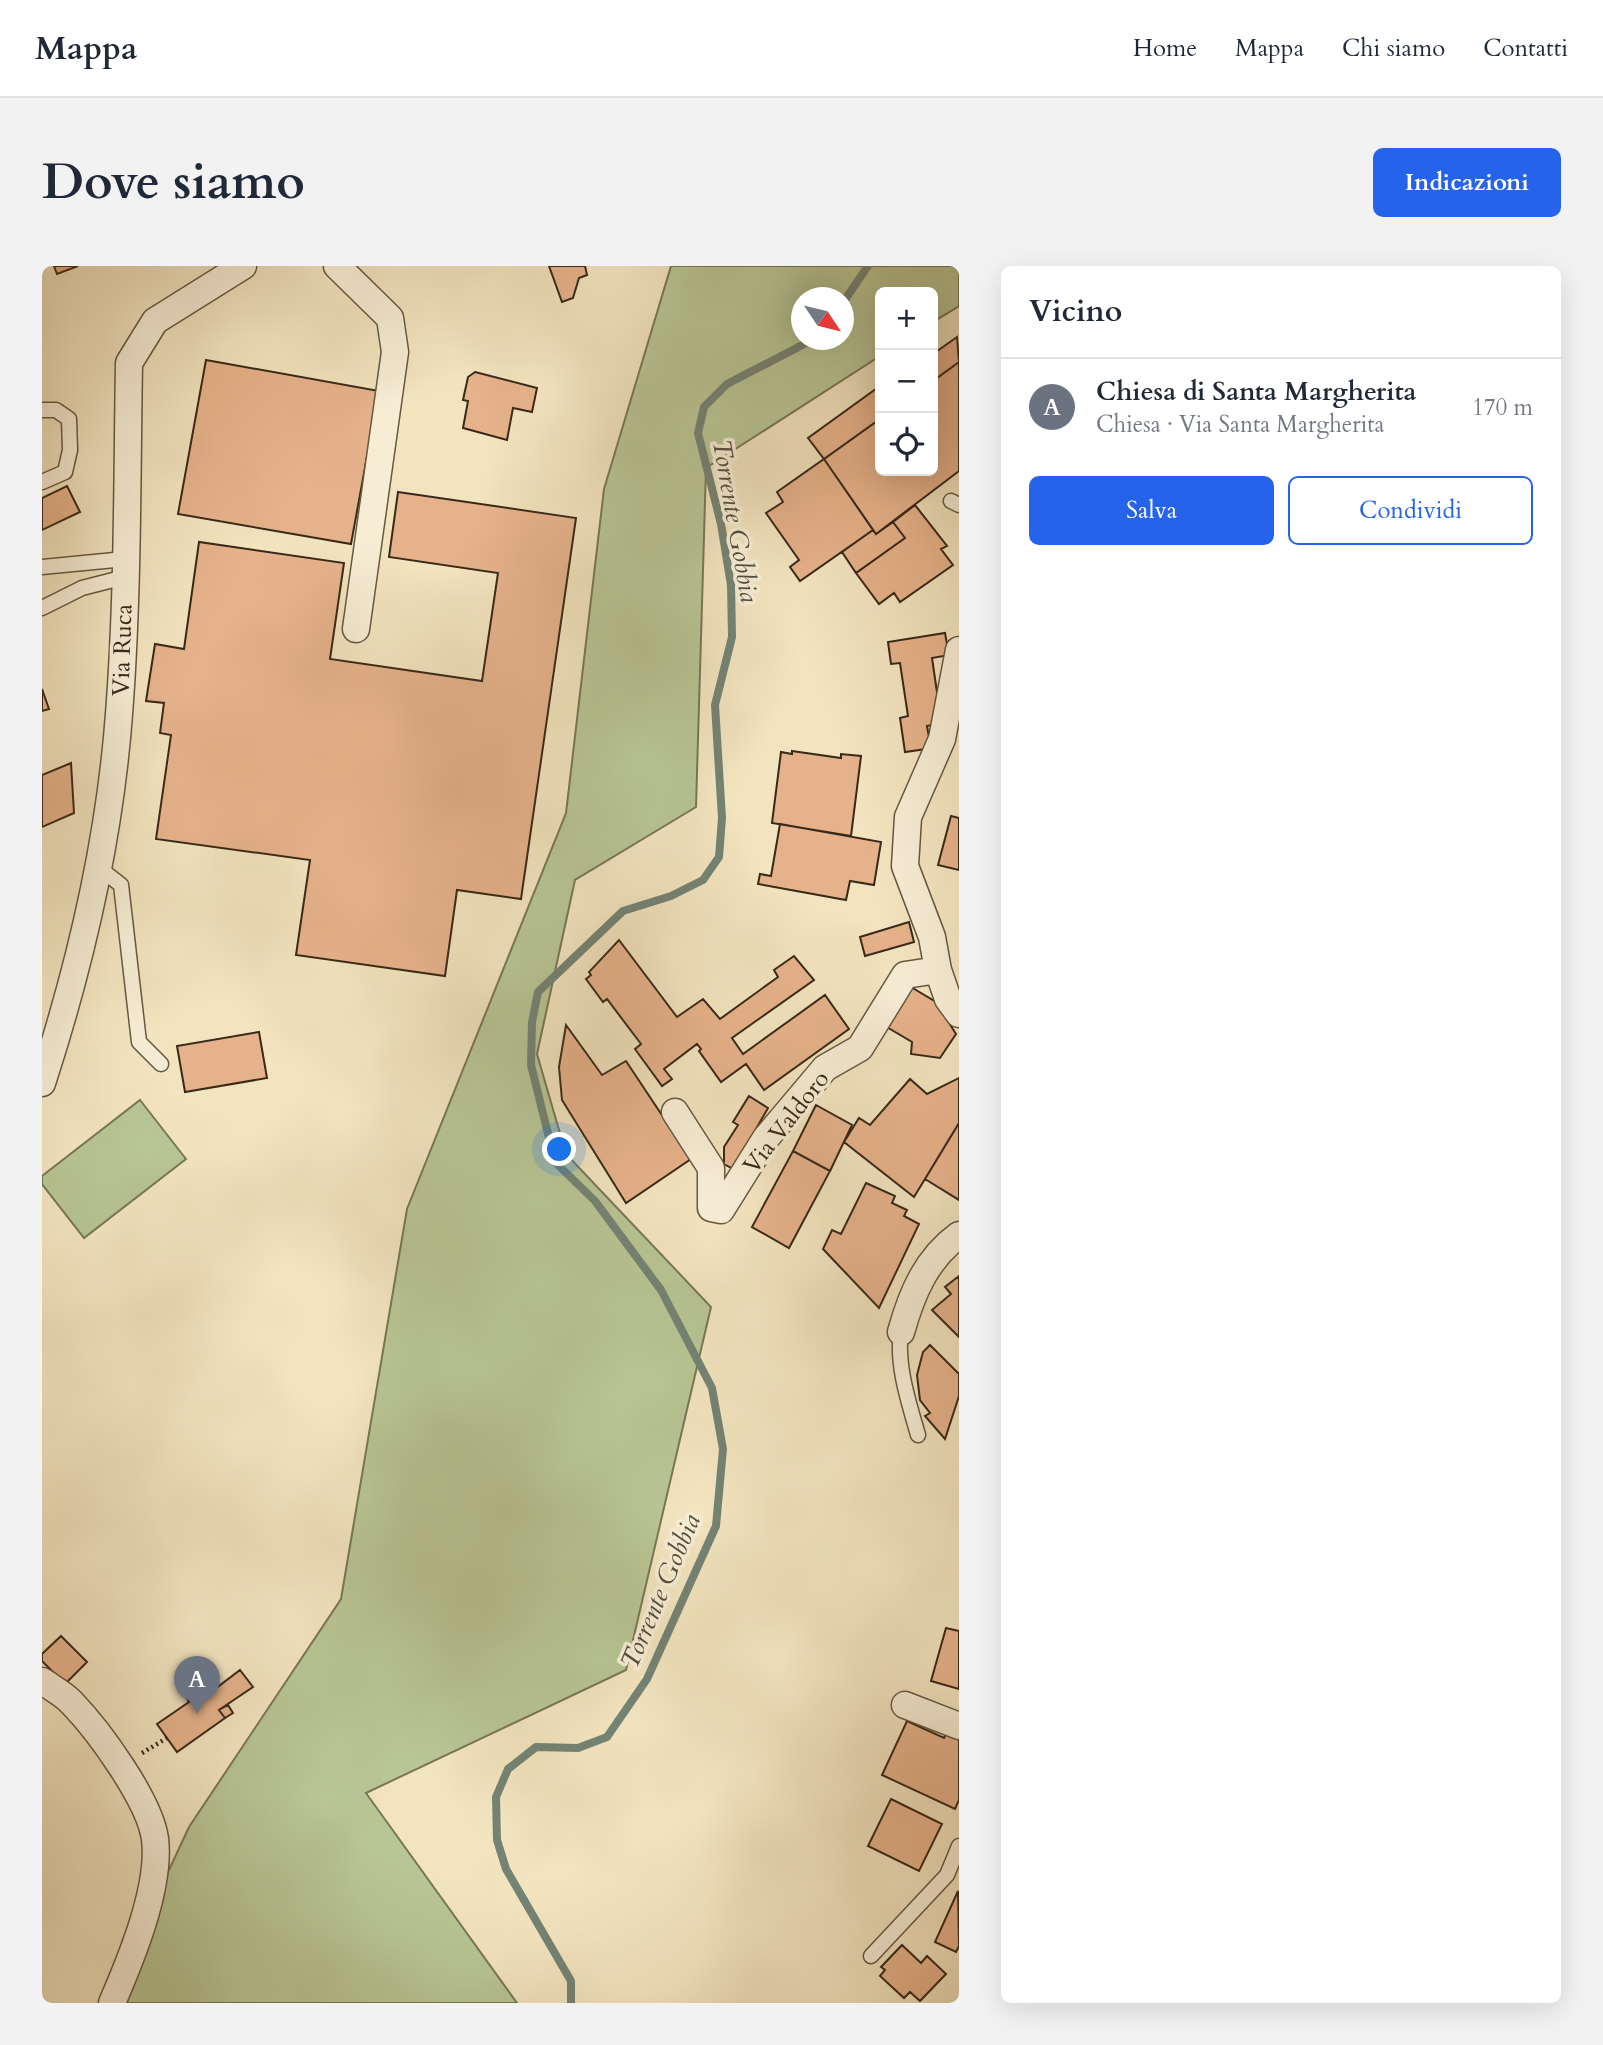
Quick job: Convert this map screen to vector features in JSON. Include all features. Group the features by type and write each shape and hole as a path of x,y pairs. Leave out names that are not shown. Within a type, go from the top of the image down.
{"street":[{"name":"Via Ruca","path":"42,1083 60,1030 98,867 119,715 129,363 155,321 243,266"},
{"path":"337,266 390,318 395,352 356,629"},
{"path":"959,650 942,740 908,817 905,866 932,937 938,970 948,999 959,1014"},
{"name":"Via Valdoro","path":"675,1112 711,1168 711,1208 721,1210 766,1138 825,1068 860,1048 905,975 938,970"},
{"path":"901,1332 911,1294 939,1249 959,1235"},
{"path":"42,1681 71,1702 121,1767 142,1801 155,1839 151,1891 130,1961 112,2003"},
{"path":"905,1705 959,1726"}],"lane":[{"path":"42,410 57,410 69,419 70,450 65,472 42,482"},
{"path":"42,567 125,568"},
{"path":"42,608 125,568"},
{"path":"98,867 121,885 139,1042 160,1064"},
{"path":"901,1332 899,1345 918,1435"},
{"path":"871,1956 947,1875 959,1846"}],"path":[{"path":"135,1757 167,1738"}],"green space":[{"path":"671,266 959,266 959,306 938,319 938,287 875,287 875,359 706,468 696,807 575,880 537,1054 566,1154 711,1307 626,1670 366,1793 517,2003 107,2003 189,1827 341,1599 407,1209 566,813 604,489"},
{"path":"140,1100 186,1159 84,1238 42,1184 42,1176"}],"building":[{"path":"54,266 78,266 57,274"},
{"path":"549,266 585,266 587,275 579,278 573,298 562,302"},
{"path":"957,337 959,362 938,377 938,350"},
{"path":"206,360 379,391 351,544 178,514"},
{"path":"959,362 959,471 876,534 824,459 875,423 875,476 938,476 938,377"},
{"path":"475,372 537,388 532,412 513,408 507,440 463,428 468,401 463,400 468,377"},
{"path":"875,390 875,423 824,459 808,438"},
{"path":"824,459 873,530 800,581 790,567 799,560 766,513 783,502 777,492"},
{"path":"67,486 80,512 42,530 42,498"},
{"path":"398,492 576,518 521,899 457,890 445,976 296,955 310,860 156,839 171,735 160,733 164,703 146,701 155,644 184,649 199,542 344,563 330,659 482,681 498,573 389,557"},
{"path":"915,505 947,546 941,549 953,565 900,602 894,593 879,604 856,573 905,538 893,522"},
{"path":"893,522 905,538 856,573 842,552 873,530 876,534"},
{"path":"945,633 949,655 932,658 940,713 937,724 927,726 930,742 926,749 905,752 900,718 908,716 900,663 891,664 888,642"},
{"path":"42,689 49,709 42,711"},
{"path":"792,751 841,758 841,754 861,756 851,836 772,823 781,752 792,754"},
{"path":"71,763 74,813 42,827 42,775"},
{"path":"951,816 959,818 959,870 938,865"},
{"path":"780,824 881,842 874,885 850,881 846,900 758,884 760,874 771,876"},
{"path":"909,922 914,942 865,956 860,937"},
{"path":"619,940 677,1017 703,999 720,1019 778,977 774,970 794,956 814,980 732,1038 743,1054 825,995 849,1029 764,1090 746,1064 721,1082 697,1044 664,1069 672,1079 662,1086 635,1049 641,1044 607,999 603,1002 586,979 591,975 589,972"},
{"path":"911,987 936,1002 956,1034 940,1058 911,1054 912,1042 885,1026"},
{"path":"566,1025 602,1075 626,1061 691,1159 626,1203 562,1100 559,1067"},
{"path":"259,1032 267,1078 185,1092 177,1046"},
{"path":"959,1078 959,1123 914,1197 844,1142 859,1118 870,1125 910,1079 927,1094"},
{"path":"749,1096 768,1108 733,1169 724,1164 724,1147 738,1125 733,1122"},
{"path":"816,1105 852,1125 830,1171 793,1151"},
{"path":"959,1123 959,1200 925,1179"},
{"path":"793,1151 830,1171 789,1248 752,1227"},
{"path":"866,1183 895,1196 892,1203 907,1210 904,1216 919,1224 879,1308 823,1249 832,1230 841,1234"},
{"path":"959,1276 959,1337 932,1310 951,1294 945,1287"},
{"path":"930,1345 959,1374 959,1396 945,1439 925,1416 930,1413 920,1400 917,1375 923,1352"},
{"path":"946,1628 959,1631 959,1689 931,1681"},
{"path":"61,1636 87,1662 65,1684 42,1661 42,1654"},
{"path":"240,1670 253,1687 219,1710 225,1718 177,1752 157,1724 189,1702 184,1694 203,1681 211,1692"},
{"path":"228,1705 233,1713 225,1718 219,1710"},
{"path":"907,1721 944,1738 946,1733 959,1739 959,1800 955,1809 882,1775"},
{"path":"891,1799 942,1824 919,1871 868,1846"},
{"path":"958,1891 959,1946 956,1952 935,1942"},
{"path":"902,1945 921,1963 927,1956 946,1974 920,2001 910,1992 904,1998 880,1976 885,1970 881,1967"}],"waterway":[{"name":"Torrente Gobbia","path":"854,287 868,266"},
{"name":"Torrente Gobbia","path":"571,2003 571,1981 506,1869 497,1840 496,1797 508,1769 536,1747 578,1748 607,1737 647,1679 716,1526 723,1449 712,1388 661,1290 595,1201 555,1162 531,1065 532,1022 538,992 623,911 671,896 703,880 719,857 722,818 715,705 732,637 731,585 721,524 698,433 704,407 727,384 793,350"}],"place":[{"name":"Chiesa di Santa Margherita","path":"197,1714"}]}
